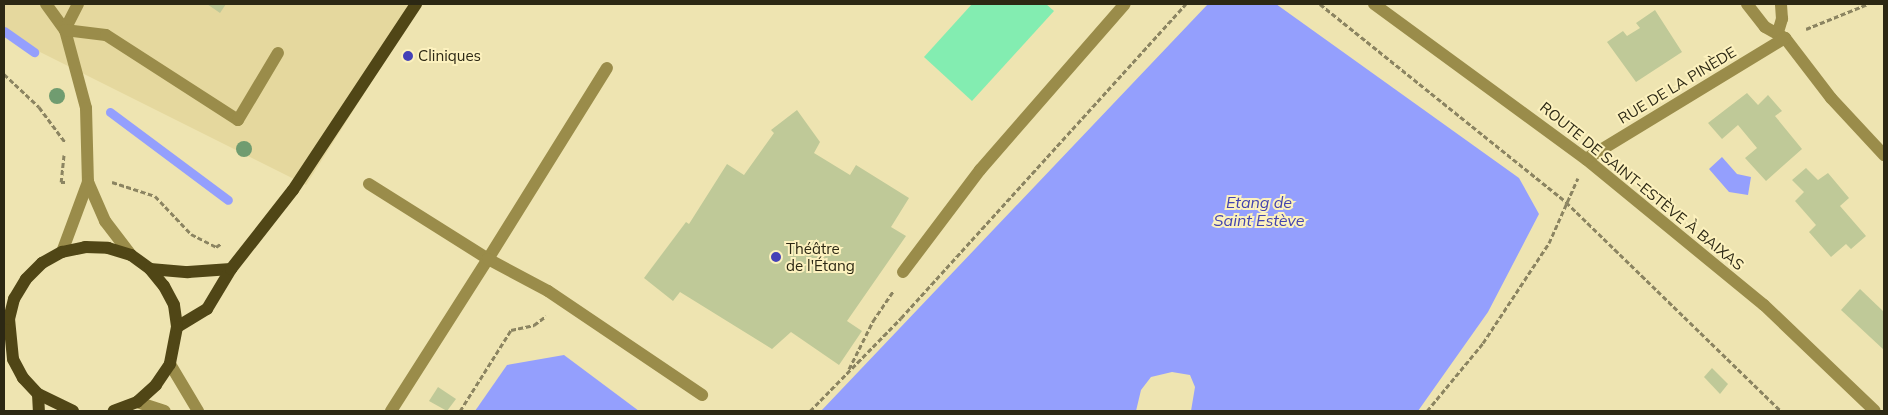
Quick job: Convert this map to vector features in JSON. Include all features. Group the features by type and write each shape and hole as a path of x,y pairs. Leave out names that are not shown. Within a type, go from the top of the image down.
{"main road":[{"path":"177,327 206,309 231,269 293,190 416,4"},
{"path":"73,411 57,406 38,394 23,378 8,356 9,302 26,279 42,263 62,252 100,247 130,255 150,269 164,286 174,305 177,327 170,364 156,386 137,402 114,411"},
{"path":"150,269 188,272 231,269"},
{"path":"38,394 39,411"}],"street":[{"path":"46,4 65,30 86,108 88,182 104,221 130,255"},
{"path":"65,30 78,4"},
{"path":"903,272 980,170 1125,4"},
{"name":"ROUTE DE SAINT-ESTÈVE À BAIXAS","path":"1374,4 1586,159 1764,305 1875,411"},
{"path":"1747,4 1765,27 1781,35 1831,98 1884,155"},
{"path":"1781,4 1781,35"},
{"path":"65,30 106,35 238,120 278,53"},
{"name":"RUE DE LA PINÈDE","path":"1586,159 1781,35"},
{"path":"391,411 607,68"},
{"path":"62,252 88,182"},
{"path":"369,184 488,259 564,302 702,395"},
{"path":"170,364 198,411"},
{"path":"137,402 165,411"}],"path":[{"path":"810,411 845,376 1186,4"},
{"path":"1320,4 1566,202 1782,411"},
{"path":"1781,35 1868,4"},
{"path":"4,74 39,107 65,141 61,182 118,182 155,196 191,234 216,246 231,238"},
{"path":"1427,411 1483,343 1549,242 1586,159"},
{"path":"845,376 903,272"},
{"path":"460,411 512,330 534,325 564,302"}],"shaded area":[{"path":"4,4 421,4 306,185 4,34"}],"green space":[{"path":"972,4 1046,4 1054,11 972,101 924,57"}],"water":[{"name":"Etang de Saint Estève","path":"1208,4 1276,4 1519,178 1539,214 1488,312 1418,411 1191,411 1195,387 1190,375 1172,372 1151,377 1141,390 1136,411 821,411"},
{"path":"1722,157 1737,174 1751,177 1748,195 1729,192 1709,169"},
{"path":"564,355 639,411 475,411 507,365"}],"building":[{"path":"207,4 226,4 220,13"},
{"path":"1655,10 1682,52 1636,82 1607,42 1623,31 1627,36 1640,28 1636,23"},
{"path":"1747,93 1758,105 1768,95 1782,111 1775,116 1802,149 1766,181 1745,158 1757,148 1738,125 1722,139 1708,123"},
{"name":"Théâtre de l'Étang","path":"797,110 820,142 814,153 850,175 856,165 909,198 891,227 906,236 847,321 862,331 839,365 791,332 772,349 680,292 673,301 644,278 686,222 689,224 727,164 744,175 774,133 771,130"},
{"path":"1806,168 1818,180 1828,173 1849,198 1840,206 1866,236 1851,249 1846,244 1831,257 1809,232 1816,225 1795,201 1804,192 1792,180"},
{"path":"1860,289 1884,312 1884,350 1841,310"},
{"path":"1712,368 1728,384 1720,394 1704,377"},
{"path":"438,387 456,399 447,411 429,401"}],"waterway":[{"path":"4,31 34,52"},
{"path":"110,112 228,200"}],"place":[{"name":"Cliniques","path":"408,56"},
{"name":"Théâtre de l'Étang","path":"776,257"}]}
